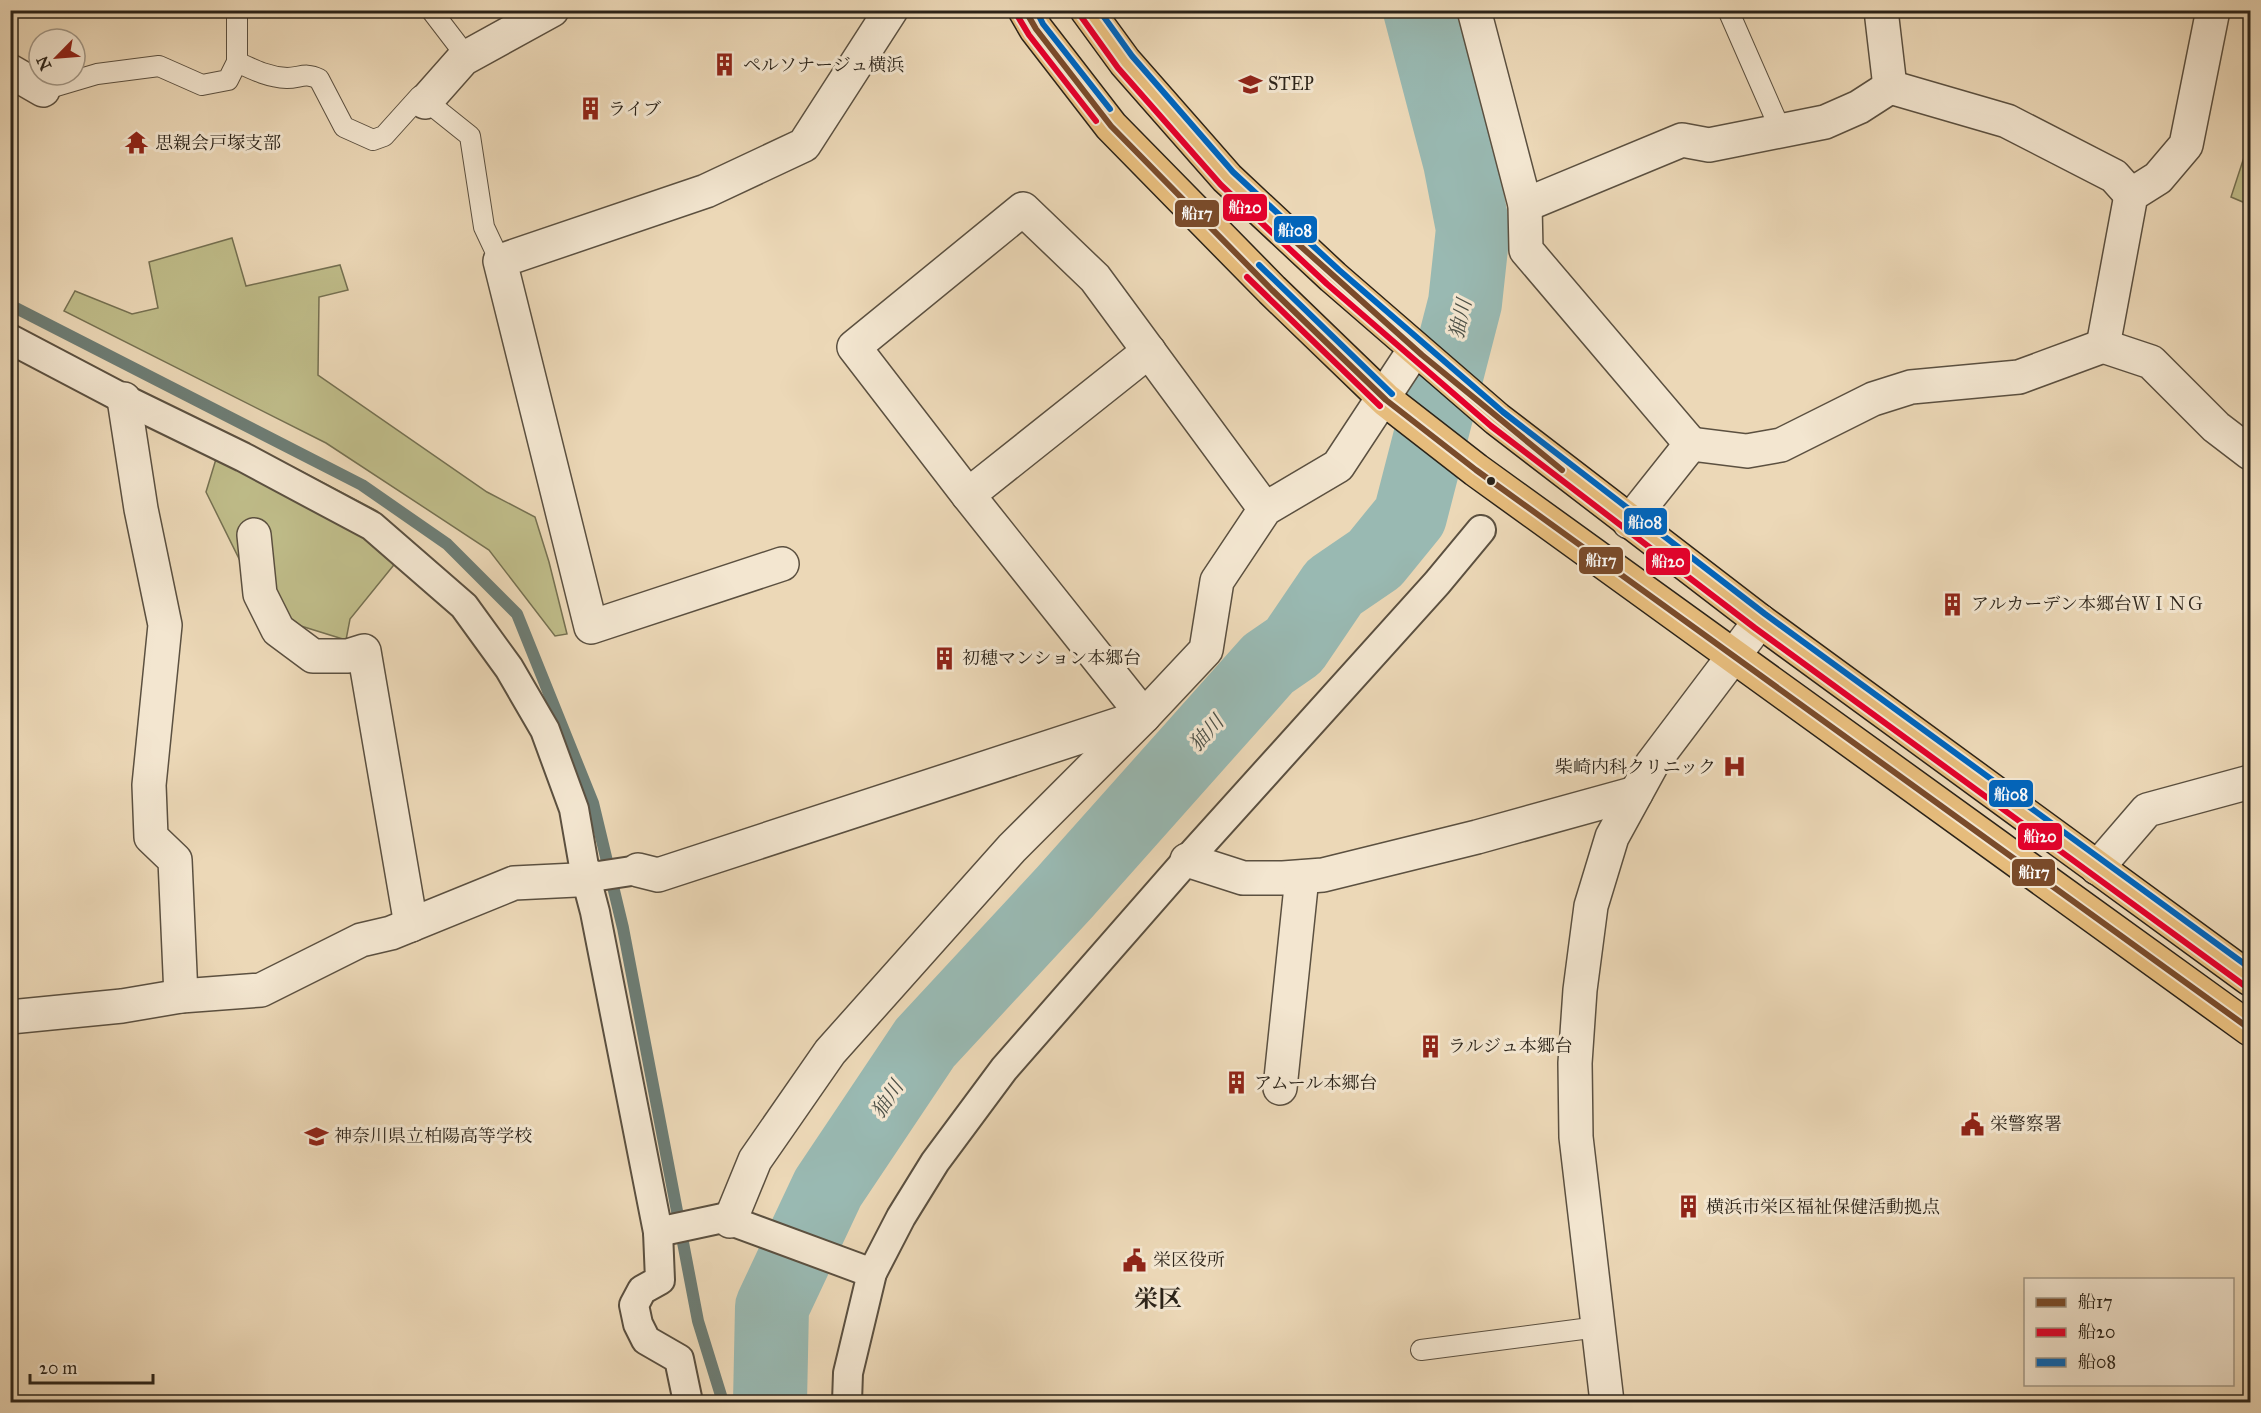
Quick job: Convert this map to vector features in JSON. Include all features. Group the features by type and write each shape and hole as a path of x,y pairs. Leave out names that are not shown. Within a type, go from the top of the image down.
{"main road":[{"path":"1024,10 1111,126 1272,290 1385,399 1476,470 2250,1029"},
{"path":"1087,10 1125,62 1227,178 1333,277 1497,419 1760,621 2250,979"}],"street":[{"path":"425,102 467,57 552,10"},
{"path":"782,564 591,627 500,261 706,191 804,145 891,10"},
{"path":"1474,10 1526,205 1526,250 1691,444 1747,451 1781,445 1873,399 1911,387 2019,377 2103,346 2151,362 2216,427 2250,453"},
{"path":"1881,10 1890,87"},
{"path":"2103,346 2131,195 2158,178 2186,145 2214,10"},
{"path":"10,71 43,90"},
{"path":"1526,205 1682,140 1709,145 1825,122 1859,107 1890,87 2007,121 2114,176 2131,195"},
{"path":"1144,716 968,495 854,347 1023,209 1095,278 1265,509"},
{"path":"10,339 124,399 243,457 372,526 464,606 509,668 545,730 574,809 589,877 658,1232 660,1280 642,1290 634,1305 638,1324 646,1340 678,1359 688,1402"},
{"path":"730,1221 755,1160 830,1052 1012,848 1144,716 1206,650 1217,580 1265,509 1338,466 1385,399 1415,349"},
{"path":"968,495 1149,351"},
{"path":"124,399 141,509 165,625 149,785 151,837 175,860 181,996"},
{"path":"1629,522 1691,444"},
{"path":"847,1402 848,1373 872,1273 901,1217 935,1162 1004,1069 1187,860 1437,583 1481,530"},
{"path":"254,535 260,594 278,630 313,656 348,656 364,651 411,925"},
{"path":"1607,1402 1576,1137 1575,1063 1580,990 1591,906 1612,837 1652,764 1760,621"},
{"path":"10,1017 122,1006 181,996 261,990 361,940 392,933 514,883 589,877 638,870 658,875 1144,716"},
{"path":"2097,868 2147,810 2250,782"},
{"path":"1187,860 1243,879 1323,875 1477,837 1636,793"},
{"path":"1280,1088 1302,877"},
{"path":"658,1232 723,1218 872,1273"}],"lane":[{"path":"43,90 97,74 159,66 202,85 228,80 237,62 237,10"},
{"path":"431,10 467,57"},
{"path":"1728,10 1781,130"},
{"path":"237,62 264,75 290,78 302,74 319,79 344,127 373,140 384,136 420,96 470,136 484,227 500,261"},
{"path":"1421,1350 1598,1327"}],"shaded area":[{"path":"2250,147 2250,205 2231,197 2247,148"},
{"path":"232,238 246,286 340,265 348,290 319,297 318,375 487,492 535,517 567,634 555,636 489,550 326,443 64,311 75,291 132,314 158,308 149,262"},
{"path":"223,436 293,467 377,511 410,545 350,619 346,640 301,626 256,593 206,492"}],"waterway":[{"name":"㹨川","path":"770,1402 772,1307 828,1188 925,1043 1064,893 1268,664 1294,646 1334,587 1375,559 1410,516 1465,303 1473,229 1460,162 1420,10"},
{"path":"10,305 362,485 447,544 517,614 593,803 623,928 698,1321 723,1402"}],"transit line":[{"name":"船17","path":"1025,10 1036,29 1111,126 1272,290 1386,400 1476,470 2250,1029"},
{"name":"船08","path":"1036,10 1043,24 1110,109"},
{"name":"船08","path":"1099,10 1132,56 1233,172 1339,270 1503,412 1765,614 2250,968"},
{"name":"船20","path":"1017,15 1029,35 1096,121"},
{"name":"船20","path":"1080,15 1118,68 1221,185 1327,284 1491,426 1755,628 2245,986"},
{"name":"船17","path":"1287,234 1422,355 1562,470"},
{"name":"船08","path":"1259,265 1392,394"},
{"name":"船20","path":"1247,277 1380,406"}],"place":[{"name":"ペルソナージュ横浜","path":"725,65"},
{"name":"STEP","path":"1250,84"},
{"name":"ライブ","path":"590,109"},
{"name":"思親会戸塚支部","path":"137,143"},
{"name":"アルカーデン本郷台ＷＩＮＧ","path":"1953,604"},
{"name":"初穂マンション本郷台","path":"944,658"},
{"name":"柴崎内科クリニック","path":"1734,767"},
{"name":"ラルジュ本郷台","path":"1430,1046"},
{"name":"アムール本郷台","path":"1236,1083"},
{"name":"栄警察署","path":"1972,1124"},
{"name":"神奈川県立柏陽高等学校","path":"316,1136"},
{"name":"横浜市栄区福祉保健活動拠点","path":"1688,1207"},
{"name":"栄区役所","path":"1135,1260"}],"district":[{"name":"栄区","path":"1158,1299"}]}
